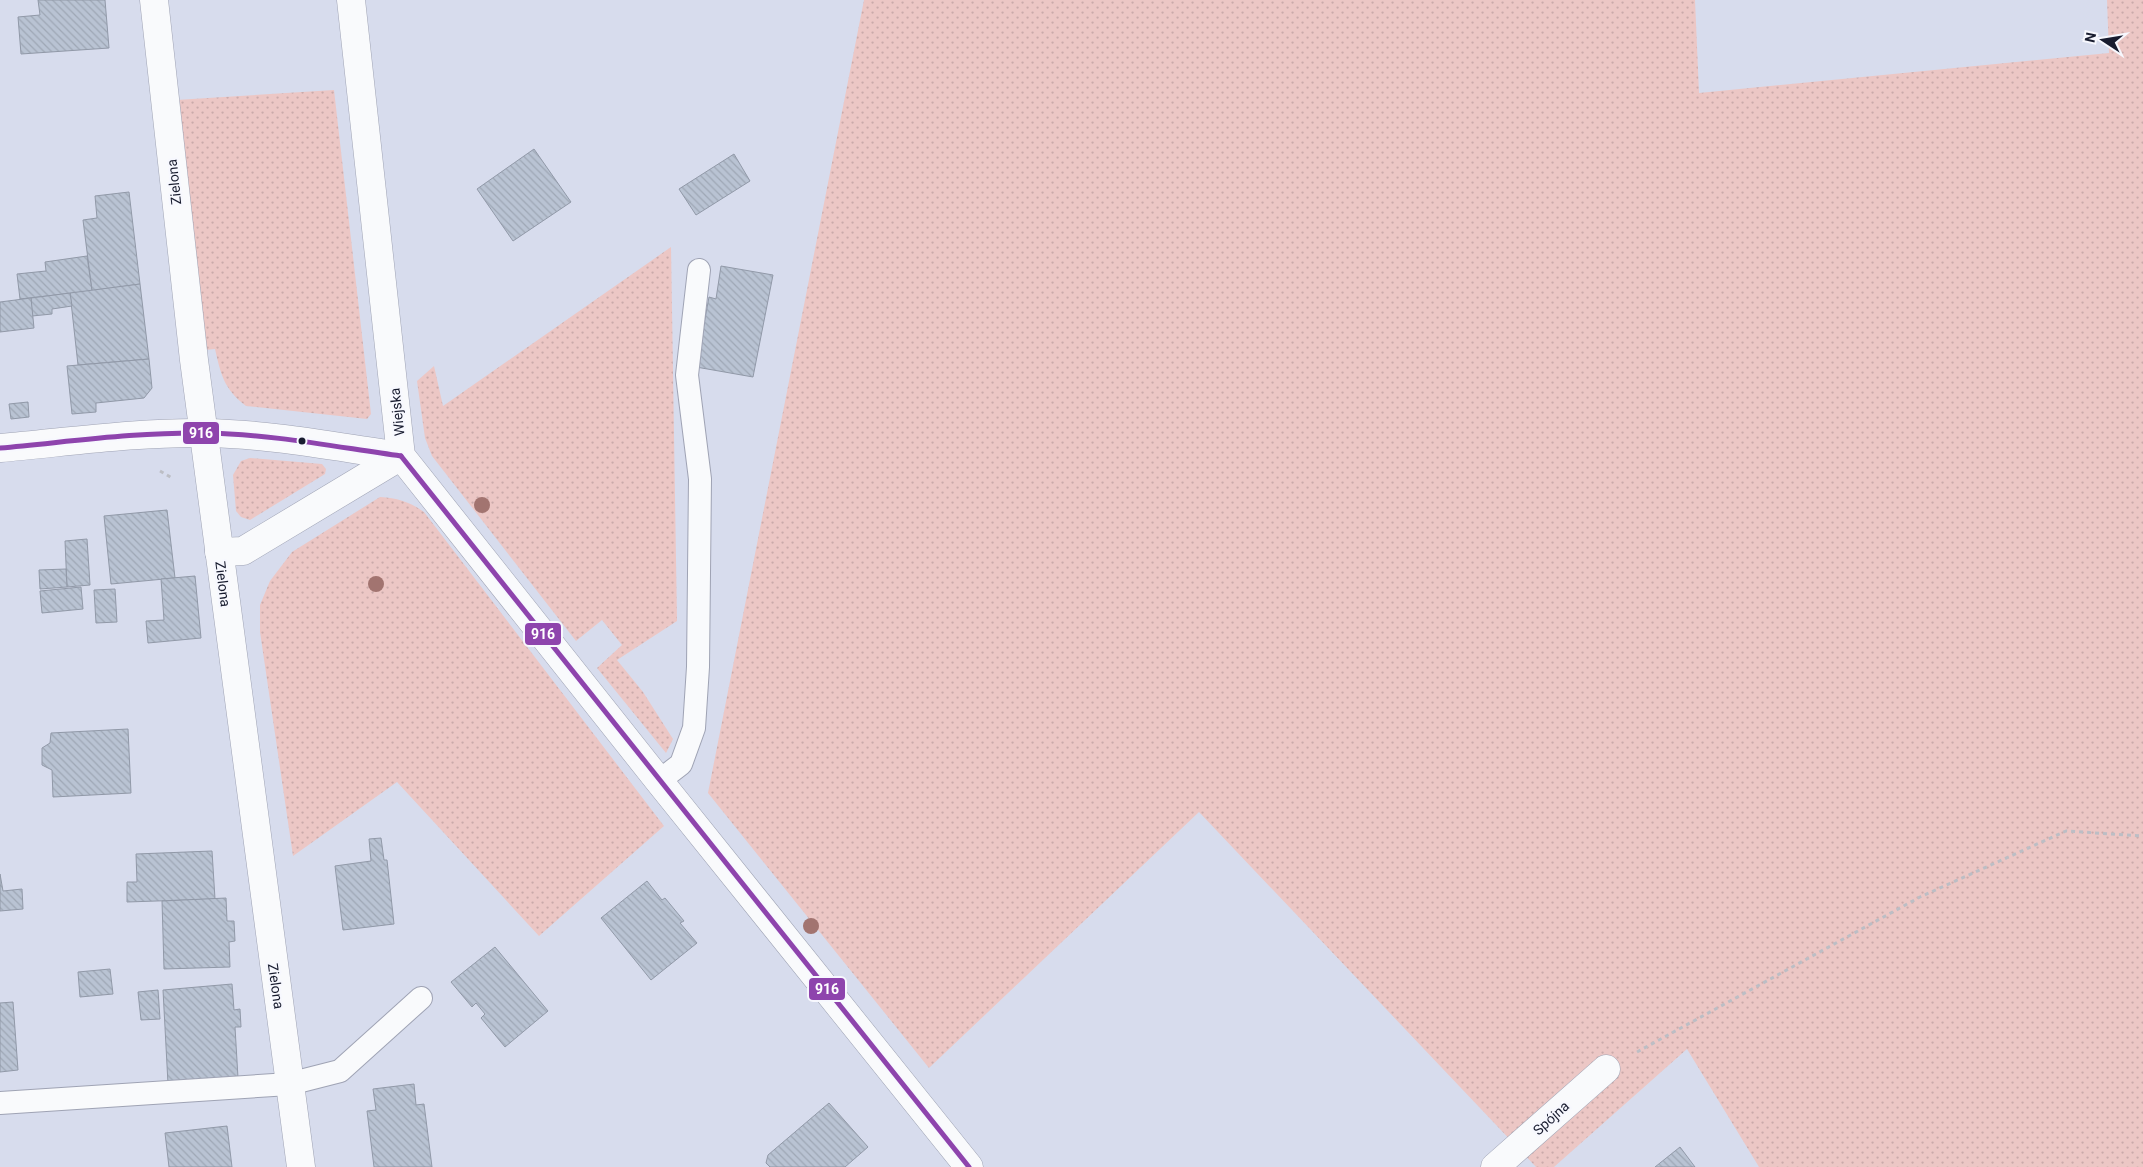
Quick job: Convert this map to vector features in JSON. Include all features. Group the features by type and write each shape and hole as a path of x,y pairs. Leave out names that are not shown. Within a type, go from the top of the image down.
{"street":[{"name":"Zielona","path":"154,0 194,360 301,1167"},
{"name":"Wiejska","path":"351,0 402,456 659,781 969,1167"},
{"path":"0,448 154,435 204,433 277,439 402,456"},
{"path":"219,552 243,552 402,456"},
{"name":"Spójna","path":"1495,1167 1606,1069"}],"lane":[{"path":"659,781 681,764 694,728 699,658 700,479 687,375 699,270"},
{"path":"0,1103 289,1084 340,1071 421,998"}],"path":[{"path":"153,466 170,476 175,482"},
{"path":"1606,1069 1920,897 2066,831 2143,836"}],"shaded area":[{"path":"864,0 1695,0 1699,93 2109,53 2107,0 2143,0 2143,1167 1759,1167 1687,1049 1554,1167 1536,1167 1199,812 929,1068 708,793"},
{"path":"334,90 371,414 367,419 246,406 233,394 224,381 215,349 205,350 176,100"},
{"path":"671,247 677,621 617,660 643,692 673,739 666,753 597,668 622,645 602,620 576,641 432,456 425,438 417,381 434,366 443,406"},
{"path":"250,458 322,464 326,469 325,474 250,520 241,517 236,511 233,475 241,461"},
{"path":"380,497 403,501 424,512 664,826 539,936 397,782 293,856 260,632 260,605 270,581 292,552"}],"building":[{"path":"38,0 105,0 109,48 21,54 18,17 40,15"},
{"path":"534,149 571,202 513,241 477,189"},
{"path":"734,154 750,181 696,215 679,189"},
{"path":"129,192 140,284 92,291 83,220 97,218 95,196"},
{"path":"87,256 92,291 20,299 17,274 46,271 45,262"},
{"path":"721,266 773,275 753,377 696,367 709,297 716,299"},
{"path":"140,284 149,359 78,365 70,293"},
{"path":"70,293 72,306 52,309 52,314 32,316 31,298"},
{"path":"31,298 34,328 0,332 0,302"},
{"path":"149,359 152,388 144,398 96,403 96,412 72,414 67,366"},
{"path":"28,402 29,417 11,419 9,404"},
{"path":"167,510 175,578 111,584 104,516"},
{"path":"87,539 90,585 67,587 65,541"},
{"path":"66,569 67,587 40,589 39,570"},
{"path":"195,576 201,638 148,643 146,621 164,620 161,579"},
{"path":"81,587 83,609 42,613 40,591"},
{"path":"115,589 117,622 96,623 94,590"},
{"path":"128,729 131,793 53,797 52,770 42,765 42,748 50,743 51,733"},
{"path":"381,838 384,860 387,860 394,924 343,930 335,866 371,861 369,839"},
{"path":"212,851 215,899 127,902 127,882 137,882 136,854"},
{"path":"0,874 3,891 22,889 23,909 0,911"},
{"path":"647,881 662,900 665,898 684,921 680,923 697,943 651,980 601,918"},
{"path":"226,898 227,921 234,921 235,941 229,942 230,967 164,969 162,901"},
{"path":"495,947 548,1011 505,1047 481,1018 485,1014 476,1003 472,1007 451,982"},
{"path":"110,969 113,994 80,997 78,972"},
{"path":"232,984 234,1010 240,1009 241,1027 235,1027 238,1078 168,1084 163,990"},
{"path":"158,990 160,1019 141,1020 138,992"},
{"path":"13,1002 18,1070 0,1072 0,1003"},
{"path":"414,1084 416,1105 424,1104 432,1167 374,1167 367,1111 376,1110 373,1089"},
{"path":"829,1103 868,1147 845,1167 770,1167 766,1163 768,1155"},
{"path":"227,1126 232,1167 169,1167 165,1133"},
{"path":"1680,1147 1695,1167 1655,1167"}],"transit line":[{"name":"916","path":"0,448 128,436 205,433 279,438 401,456"},
{"name":"916","path":"401,456 969,1167"}]}
